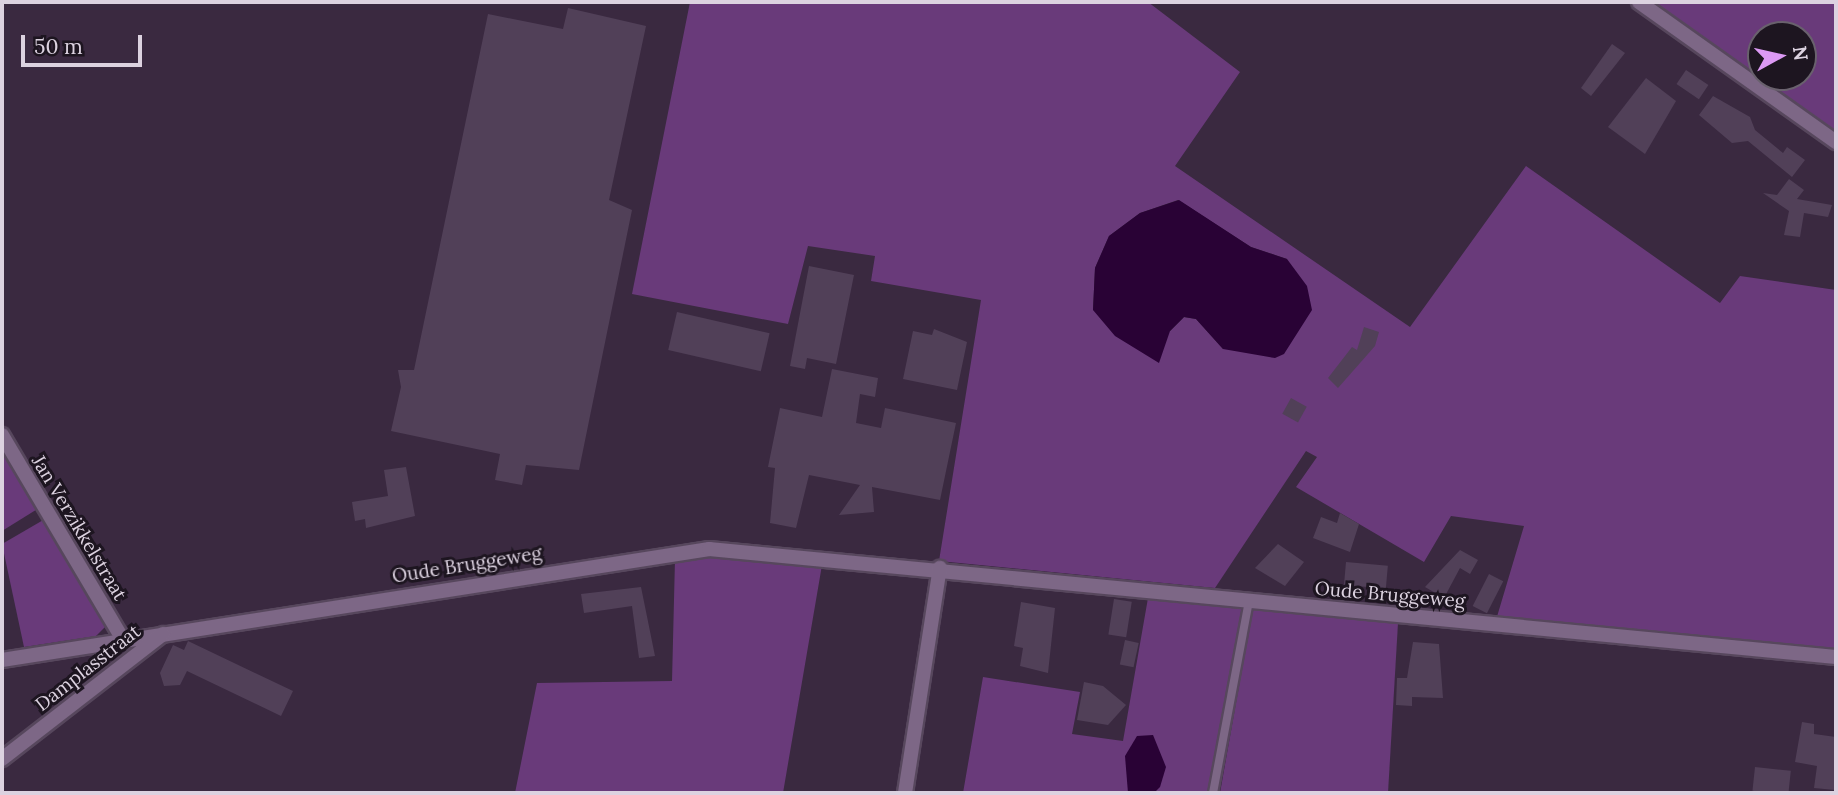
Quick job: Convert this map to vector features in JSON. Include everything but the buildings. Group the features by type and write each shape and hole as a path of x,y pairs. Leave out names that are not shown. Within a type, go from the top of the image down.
{"street":[{"path":"1639,2 1836,142"},
{"name":"Jan Verzikkelstraat","path":"2,435 123,640"},
{"name":"Oude Bruggeweg","path":"2,660 672,551 752,549 1249,601 1836,657"},
{"path":"905,793 940,568"},
{"name":"Damplasstraat","path":"2,759 164,634"}],"lane":[{"path":"1213,793 1249,601"}],"shaded area":[{"path":"690,2 1148,2 1240,72 1175,166 1410,327 1526,166 1720,303 1740,276 1836,290 1836,653 1496,620 1524,526 1451,516 1424,562 1296,487 1317,457 1306,451 1215,588 939,561 981,300 871,281 875,256 808,246 788,324 632,294","holes":["1178,200 1251,247 1287,259 1223,349 1196,319 1184,317 1170,331 1093,310 1095,268 1109,236 1140,213"]},
{"path":"1653,2 1836,2 1836,131 1779,91 1817,91 1817,21 1747,21 1747,68"},
{"path":"1179,200 1251,247 1287,259 1307,286 1312,310 1284,354 1275,358 1223,349 1196,319 1184,317 1170,331 1159,363 1115,336 1093,310 1095,268 1109,236 1140,213"},
{"path":"2,445 39,508 2,531"},
{"path":"45,519 108,624 96,636 24,647 2,544"},
{"path":"712,556 822,565 783,793 515,793 537,683 672,681 675,559"},
{"path":"1148,598 1243,606 1208,793 963,793 983,677 1080,692 1072,734 1123,741"},
{"path":"1253,607 1398,623 1388,793 1220,793"},
{"path":"1153,735 1166,767 1160,787 1154,793 1128,793 1125,756 1137,736"}]}
